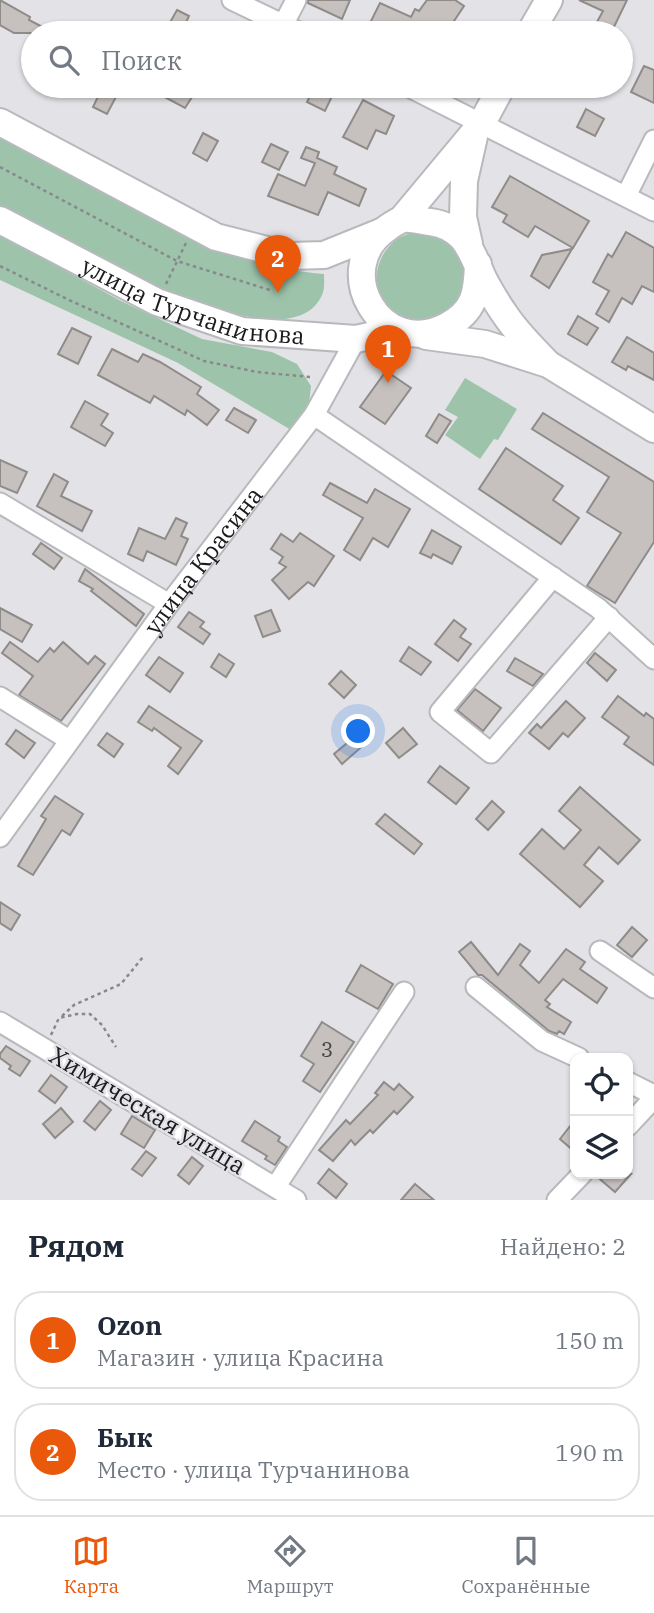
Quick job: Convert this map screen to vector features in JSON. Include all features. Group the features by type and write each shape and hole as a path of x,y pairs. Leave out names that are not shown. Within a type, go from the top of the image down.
{"street":[{"path":"232,0 275,21"},
{"path":"293,21 296,0"},
{"path":"537,21 549,0"},
{"path":"428,98 478,127 654,211"},
{"path":"478,127 464,181 463,217 473,254 477,293 467,310 450,324 435,331 405,333 376,315 367,301 362,266 369,245 393,225 478,127 495,98"},
{"path":"0,122 216,237 290,256 324,256 393,225 434,222 450,227 473,254"},
{"path":"626,196 654,140"},
{"name":"улица Турчанинова","path":"0,220 157,302 242,331 356,339 405,333 485,344 548,364 654,429"},
{"name":"улица Турчанинова","path":"473,254 483,278 508,320 548,364"},
{"name":"улица Красина","path":"0,837 169,604 314,415 356,339 362,266"},
{"path":"314,415 609,617 654,659"},
{"path":"0,503 169,604"},
{"path":"553,577 440,712 491,753 609,617"},
{"path":"0,697 69,740"},
{"path":"600,951 654,988"},
{"path":"476,988 542,1041 570,1054"},
{"path":"276,1186 404,992"},
{"name":"Химическая улица","path":"0,1022 296,1200"},
{"path":"633,1086 653,1100 633,1121"},
{"path":"557,1200 577,1179"}],"path":[{"path":"0,167 177,261 273,292"},
{"path":"157,302 194,225"},
{"path":"0,266 204,361 257,372 310,377"},
{"path":"56,1055 51,1034 59,1018 74,1005 121,984 142,957"},
{"path":"59,1018 90,1014 102,1025 116,1047"}],"green space":[{"path":"0,136 118,200 217,248 269,265 324,274 322,295 300,315 264,319 217,309 166,291 114,267 0,206"},
{"path":"420,232 440,237 452,244 468,275 456,309 421,324 402,319 387,307 381,297 377,276 383,255 390,246 401,237"},
{"path":"0,235 121,301 202,339 272,352 297,364 311,386 309,404 291,430 178,363 0,280"},
{"path":"465,378 517,409 498,440 494,439 480,459 445,435 458,417 445,410"}],"building":[{"path":"0,0 30,17 31,21 21,21 21,33 14,33 0,25"},
{"path":"308,0 350,0 342,19 308,3"},
{"path":"427,0 455,0 464,6 454,21 371,21 380,3 411,17 415,9 419,11"},
{"path":"579,0 627,0 617,21 598,21 603,11"},
{"path":"177,10 189,16 187,21 171,21"},
{"path":"644,66 654,70 654,103 633,93"},
{"path":"97,98 115,98 107,114 93,107"},
{"path":"167,98 191,98 185,108"},
{"path":"309,98 331,98 325,111 307,102"},
{"path":"363,100 394,116 386,134 376,130 367,149 343,137"},
{"path":"586,109 604,119 595,136 577,127"},
{"path":"203,133 218,141 207,161 193,153"},
{"path":"271,144 288,152 279,170 262,162"},
{"path":"306,147 319,152 317,158 337,167 334,174 366,189 359,206 328,192 318,215 268,196 278,174 305,186 315,163 301,158"},
{"path":"510,176 589,221 573,248 535,226 528,237 503,222 507,215 492,207"},
{"path":"626,232 654,248 654,292 642,286 632,304 622,298 609,322 596,314 609,291 593,282 608,254 612,257"},
{"path":"572,249 549,288 531,276 542,255"},
{"path":"578,316 598,328 587,345 568,334"},
{"path":"72,328 91,337 78,364 58,354"},
{"path":"627,337 654,353 654,380 628,366 626,370 612,362"},
{"path":"112,349 138,362 143,354 160,362 201,387 197,394 219,410 207,425 187,410 185,415 154,396 150,403 98,375"},
{"path":"386,371 411,388 385,424 360,407"},
{"path":"85,401 108,414 101,425 113,433 105,446 71,427"},
{"path":"234,408 256,420 248,433 226,420"},
{"path":"543,413 654,482 654,542 615,603 587,586 621,533 587,512 609,477 532,429"},
{"path":"439,414 451,421 437,443 426,436"},
{"path":"506,448 563,486 553,500 579,518 561,544 479,489"},
{"path":"0,460 27,472 17,493 0,486"},
{"path":"54,474 68,482 61,496 92,511 82,531 37,506"},
{"path":"330,483 367,503 375,489 410,509 388,547 373,538 360,560 344,550 363,518 323,495"},
{"path":"176,518 187,523 181,536 188,539 176,565 147,551 143,561 128,554 139,528 165,539"},
{"path":"432,530 461,547 452,564 433,554 431,558 420,553"},
{"path":"300,533 334,556 314,586 308,582 289,599 272,580 286,567 279,563 283,557 271,549 281,534 293,542"},
{"path":"41,543 62,558 54,569 33,554"},
{"path":"85,569 144,614 136,626 91,591 93,589 79,581"},
{"path":"0,608 32,625 22,642 0,629"},
{"path":"271,610 280,631 263,637 255,616"},
{"path":"189,612 204,622 200,627 210,634 203,644 178,627"},
{"path":"454,620 466,629 460,637 471,644 458,661 435,644"},
{"path":"10,642 38,662 50,648 54,652 63,642 88,664 95,656 105,664 61,721 19,695 33,676 2,653"},
{"path":"409,647 431,662 421,675 400,661"},
{"path":"595,653 616,670 607,681 587,663"},
{"path":"219,654 234,664 226,677 211,667"},
{"path":"159,657 183,673 170,692 146,675"},
{"path":"515,658 543,674 533,686 507,671"},
{"path":"341,671 356,685 344,698 329,684"},
{"path":"475,689 501,708 483,731 457,710"},
{"path":"618,696 644,716 646,713 654,719 654,765 624,744 629,737 602,717"},
{"path":"566,701 585,718 568,737 563,733 549,749 529,733 537,724 541,728"},
{"path":"149,706 202,741 178,774 168,766 181,748 154,728 152,731 138,722"},
{"path":"403,728 417,744 399,758 386,743"},
{"path":"16,730 35,743 24,758 6,744"},
{"path":"107,733 123,744 114,757 98,745"},
{"path":"358,734 366,743 342,764 334,754"},
{"path":"440,766 469,788 456,804 428,782"},
{"path":"580,787 640,840 618,864 599,847 584,865 603,881 580,907 520,854 542,829 564,849 581,830 559,811"},
{"path":"55,796 83,814 70,835 62,830 33,875 18,866 46,819 41,816"},
{"path":"492,801 504,812 488,830 476,819"},
{"path":"385,814 422,844 414,854 376,824"},
{"path":"0,902 20,915 11,930 0,923"},
{"path":"632,927 647,940 632,957 617,945"},
{"path":"471,942 498,975 520,944 530,951 520,965 539,983 566,949 585,962 580,969 607,988 597,1003 563,979 545,1000 550,1004 547,1007 571,1022 564,1034 559,1031 557,1034 549,1031 482,975 478,975 459,952"},
{"path":"361,965 393,984 378,1009 346,991"},
{"path":"322,1022 354,1042 320,1092 303,1081 314,1064 301,1056"},
{"path":"6,1046 30,1061 20,1076 9,1069 11,1066 0,1058"},
{"path":"51,1075 67,1087 55,1103 39,1091"},
{"path":"384,1082 394,1090 399,1084 413,1097 397,1114 394,1111 373,1133 370,1130 355,1145 351,1140 333,1161 319,1150 346,1120 350,1124 378,1095 375,1093"},
{"path":"100,1101 111,1110 95,1130 84,1121"},
{"path":"61,1108 73,1122 55,1138 43,1124"},
{"path":"132,1116 155,1130 144,1148 121,1134"},
{"path":"255,1121 280,1137 278,1141 287,1147 275,1165 265,1159 267,1156 242,1141"},
{"path":"570,1126 570,1148 560,1139"},
{"path":"146,1151 156,1158 142,1176 132,1169"},
{"path":"192,1157 203,1166 189,1184 178,1175"},
{"path":"329,1169 347,1184 336,1198 318,1183"},
{"path":"600,1179 627,1179 615,1192"},
{"path":"415,1184 434,1200 401,1200"}],"place":[{"name":"Бык","path":"278,293"},
{"name":"Ozon","path":"388,383"}]}
